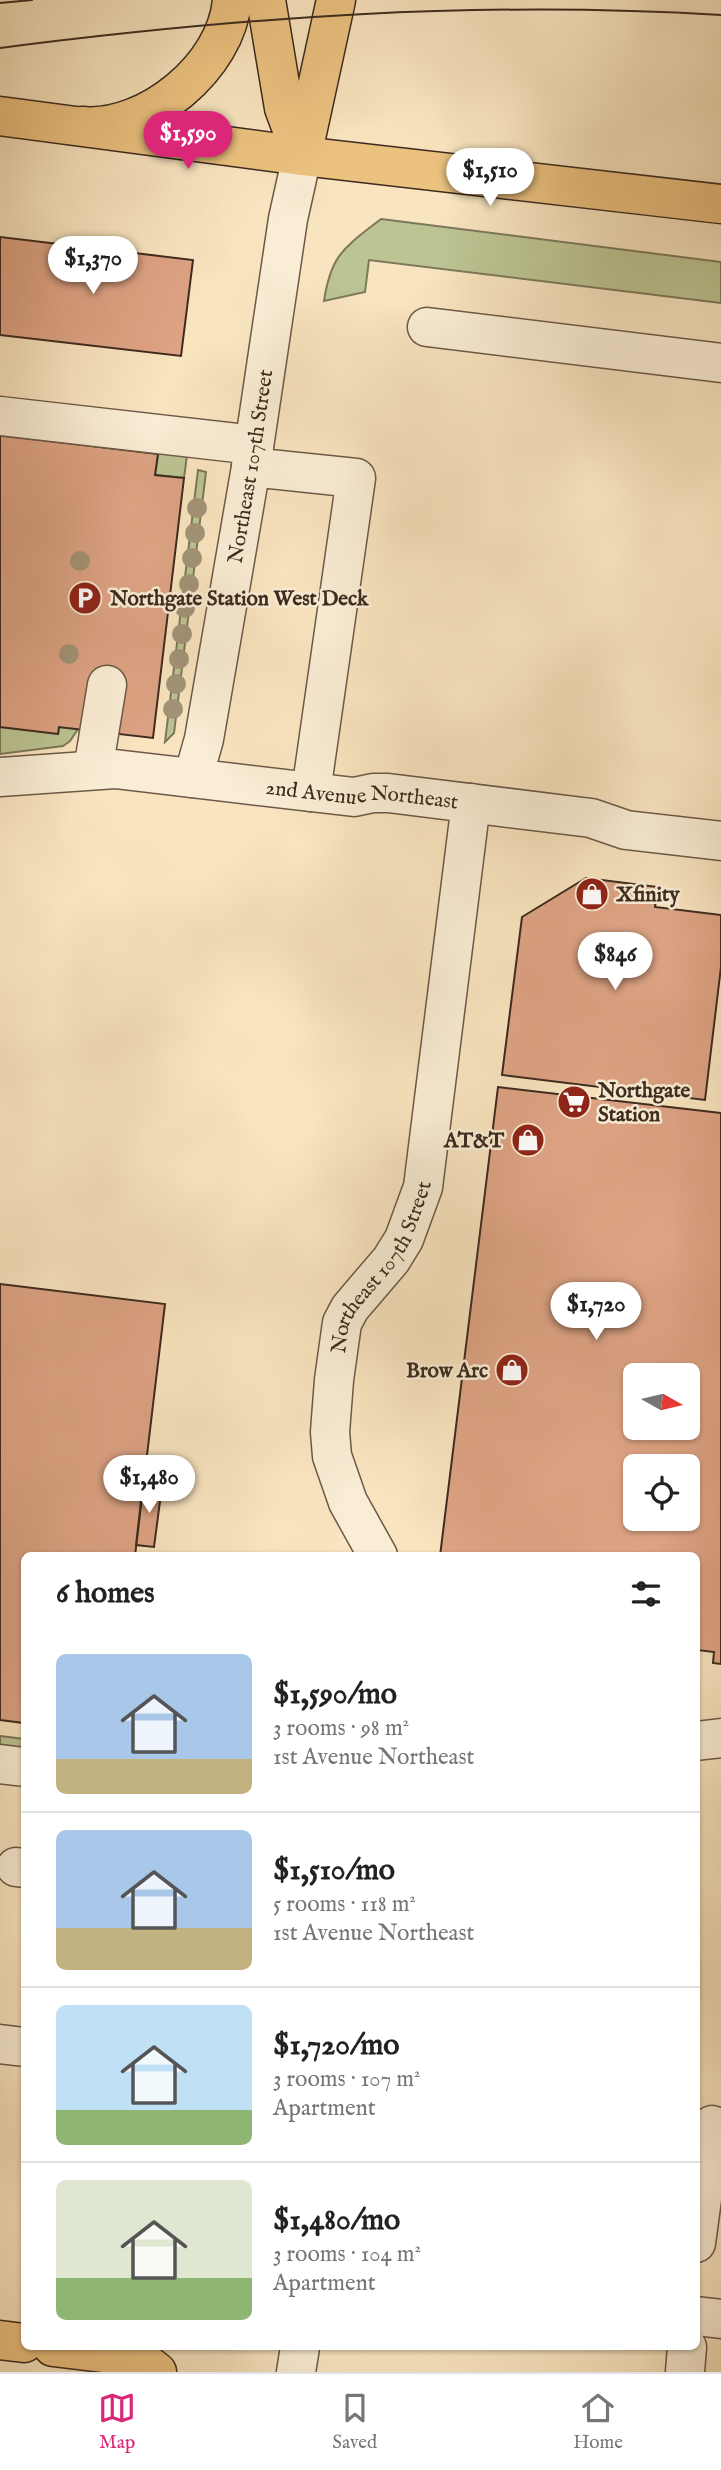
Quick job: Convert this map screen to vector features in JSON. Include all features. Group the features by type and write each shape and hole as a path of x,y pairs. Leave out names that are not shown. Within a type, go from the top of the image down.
{"main road":[{"path":"82,127 108,124 131,117 155,107 191,82 204,69 222,38 232,0"},
{"path":"267,0 284,108 302,156"},
{"path":"302,156 336,0"},
{"path":"0,116 302,156 721,204"},
{"path":"0,2340 21,2343"},
{"path":"78,2350 138,2357 157,2372"}],"lane":[{"name":"Northeast 107th Street","path":"193,778 204,740 253,456 288,219 302,156"},
{"path":"427,327 721,363"},
{"path":"0,415 253,456 356,478 311,792"},
{"path":"93,770 107,685"},
{"name":"2nd Avenue Northeast","path":"0,777 115,769 354,797 388,793 591,818 626,830 721,841"},
{"name":"Northeast 107th Street","path":"376,1552 348,1502 332,1456 330,1432 334,1380 342,1323 349,1308 391,1260 404,1239 424,1186 471,803"},
{"path":"700,1741 721,1738"},
{"path":"0,1764 21,1767"},
{"path":"0,2044 21,2047"},
{"path":"700,2209 710,2125"},
{"path":"700,2316 721,2319"},
{"path":"296,2372 300,2350"},
{"path":"685,2372 687,2350"}],"green space":[{"path":"381,219 721,262 721,303 369,260 365,292 324,301 331,272 342,253"},
{"path":"90,443 188,448 184,478 155,475 158,454 89,446"},
{"path":"198,470 206,472 174,733 165,742"},
{"path":"0,727 58,734 59,727 78,729 63,746 0,754"},
{"path":"0,1736 21,1739 21,1748 0,1745"}],"building":[{"path":"0,237 193,260 181,356 0,335"},
{"name":"Northgate Station West Deck","path":"0,435 158,454 155,475 184,478 153,738 59,727 58,734 0,727"},
{"path":"586,878 658,887 655,907 721,915 721,967 705,1100 502,1075 522,917"},
{"path":"498,1087 721,1113 721,1664 713,1663 714,1652 700,1650 700,1552 440,1552"},
{"path":"0,1284 165,1304 135,1552 21,1552 21,1723 0,1720"},
{"path":"143,1484 162,1486 154,1547 136,1545"}],"tram line":[{"path":"0,3 32,0"},
{"path":"0,48 180,28 360,14 541,9 721,15"}],"place":[{"name":"Northgate Station West Deck","path":"85,598"},
{"name":"Xfinity","path":"592,894"},
{"name":"Northgate Station","path":"574,1102"},
{"name":"AT&T","path":"528,1140"},
{"name":"Brow Arc","path":"512,1370"}]}
